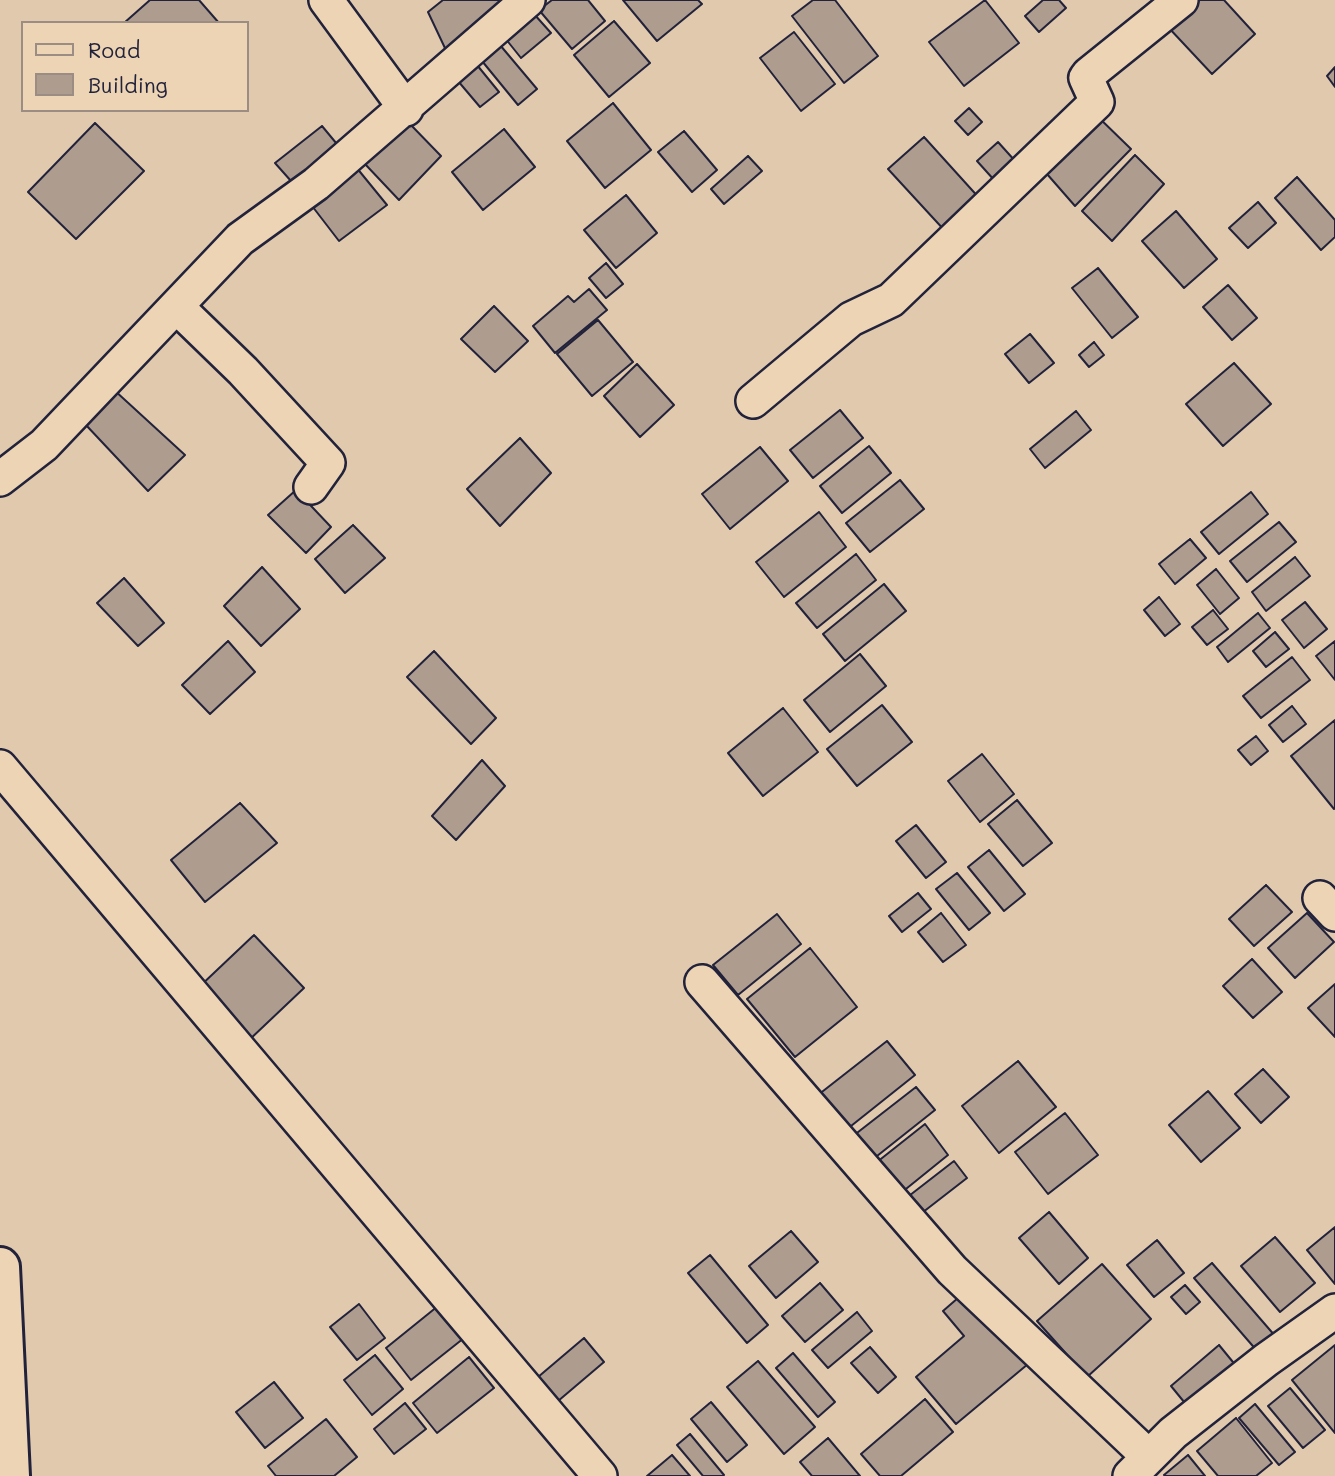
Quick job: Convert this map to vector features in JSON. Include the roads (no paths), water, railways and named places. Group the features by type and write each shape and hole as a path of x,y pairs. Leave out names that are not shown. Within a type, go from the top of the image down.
{"highway":[{"path":"0,1267 10,1476"}],"street":[{"path":"327,0 406,109"},
{"path":"0,479 44,445 240,239 316,184 406,109 528,0"},
{"path":"753,401 850,319 891,300 1097,102 1086,78 1089,74 1181,0"},
{"path":"177,307 243,371 328,463 311,487"},
{"path":"0,767 600,1476"},
{"path":"702,982 952,1270 1140,1466 1173,1433 1266,1360 1335,1311"}]}
